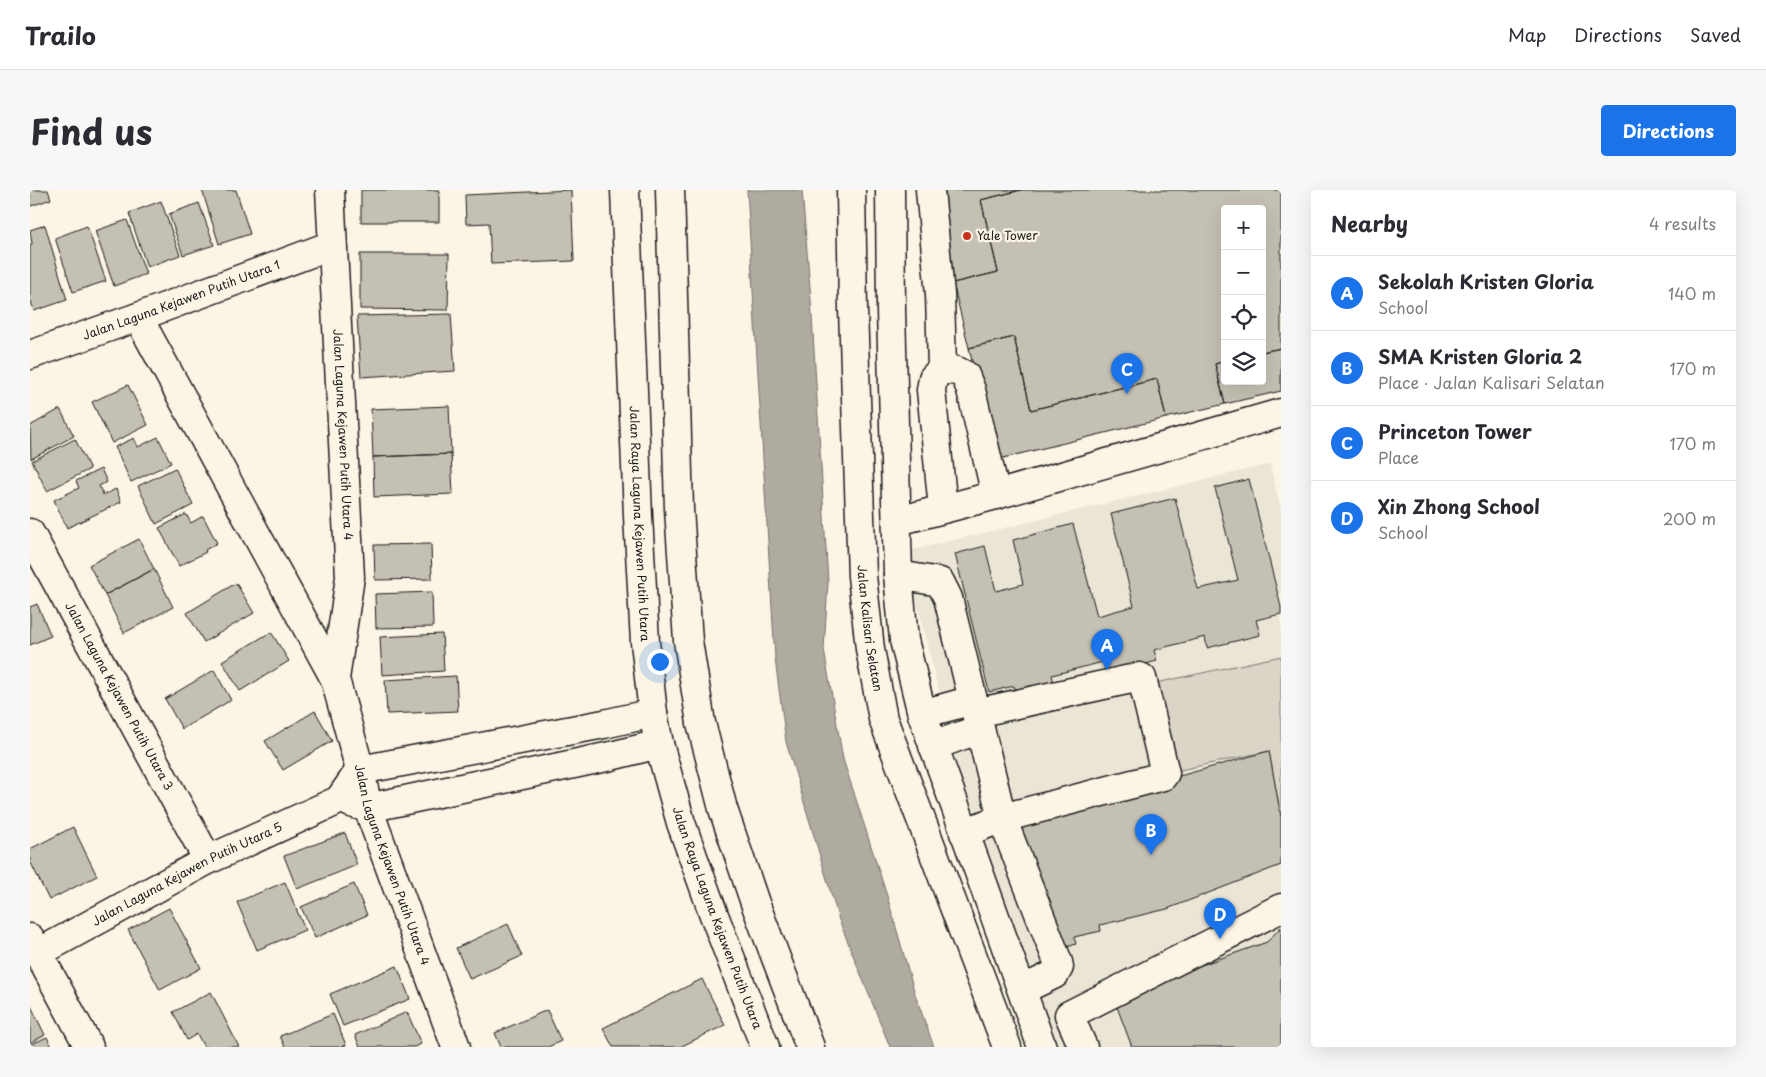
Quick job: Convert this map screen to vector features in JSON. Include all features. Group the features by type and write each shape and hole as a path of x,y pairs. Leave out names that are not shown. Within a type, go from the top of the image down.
{"street":[{"name":"Jalan Laguna Kejawen Putih Utara 4","path":"330,190 350,577 335,679"},
{"name":"Jalan Raya Laguna Kejawen Putih Utara","path":"625,190 638,526 645,642 653,713 659,744 682,823 714,916 765,1047"},
{"path":"670,190 679,509 688,641 701,723 726,818 755,903 810,1047"},
{"name":"Jalan Kalisari Selatan","path":"850,190 862,576 870,649 883,719 1006,1045 1038,1039 1069,1015 1281,908"},
{"path":"890,190 898,574 904,640 922,714 1038,1039"},
{"path":"930,190 940,294 942,370"},
{"name":"Jalan Laguna Kejawen Putih Utara 1","path":"30,355 138,318 332,245"},
{"name":"Jalan Laguna Kejawen Putih Utara 4","path":"138,318 335,679 360,770 368,808 456,1047"},
{"path":"943,508 931,390 933,378 942,370 956,371 965,375 971,390 996,495"},
{"path":"898,522 1281,413"},
{"name":"Jalan Laguna Kejawen Putih Utara 3","path":"30,533 208,860"},
{"path":"898,574 940,582 948,598 1002,818 1058,962 1058,971 1055,974 1022,990"},
{"path":"922,714 976,714 1142,678 1165,773 1163,776 1002,818 964,833"},
{"path":"653,713 360,770 340,800 368,808 659,744"},
{"path":"933,746 976,714"},
{"name":"Jalan Laguna Kejawen Putih Utara 5","path":"34,946 208,860 340,800"},
{"path":"34,946 88,1047"},
{"path":"1069,1015 1083,1047"}],"shaded area":[{"path":"747,190 802,190 811,300 828,582 824,650 843,759 888,899 915,994 934,1047 890,1047 839,920 786,742 775,659"},
{"path":"1270,464 1281,510 1281,1047 1058,1047 1035,996 963,788 904,552"},
{"path":"1281,656 1281,817 1269,751 1171,772 1151,684"}],"building":[{"path":"30,190 48,190 51,199 31,206"},
{"path":"202,190 236,190 250,234 219,244"},
{"path":"361,190 439,190 439,222 361,222"},
{"path":"571,190 574,261 491,264 489,223 466,224 465,195"},
{"name":"Yale Tower","path":"938,190 1021,190 981,200 998,272 953,283"},
{"path":"1021,190 1281,190 1281,348 1266,351 1266,205 1221,205 1221,362 1215,364 1225,404 1166,418 1157,379 1031,410 1014,337 969,348 953,283 998,272 981,200"},
{"path":"161,201 180,255 147,267 129,213"},
{"path":"199,203 214,245 183,255 169,214"},
{"path":"127,220 146,274 114,286 95,231"},
{"path":"45,225 67,300 34,311 30,298 30,245 32,244 30,230"},
{"path":"87,226 106,281 73,292 55,238"},
{"path":"360,254 449,254 448,310 360,309"},
{"path":"451,314 455,371 361,377 357,316"},
{"path":"1014,337 1031,410 1157,379 1166,418 995,460 969,348"},
{"path":"1281,348 1281,391 1225,404 1215,364 1221,362 1221,385 1266,385 1266,351"},
{"path":"128,385 148,425 112,443 92,402"},
{"path":"449,406 451,454 373,457 371,409"},
{"path":"60,409 74,436 31,459 30,426"},
{"path":"158,437 171,463 131,482 115,447 134,438 138,447"},
{"path":"75,439 90,469 47,491 32,461"},
{"path":"451,454 453,494 374,497 373,457"},
{"path":"175,468 193,505 156,524 138,486"},
{"path":"101,469 107,482 99,486 103,495 116,489 121,502 67,528 54,500 79,488 76,481"},
{"path":"1249,479 1281,607 1281,614 1256,620 1260,635 1207,648 1205,637 1154,650 1157,661 1106,674 1103,662 1052,675 1055,687 1016,697 1014,686 989,692 955,554 985,546 996,591 1023,584 1013,540 1073,524 1097,616 1134,606 1111,514 1175,498 1198,589 1238,580 1215,488"},
{"path":"186,514 191,523 203,516 217,543 205,550 206,552 179,566 159,528"},
{"path":"139,539 154,569 105,595 89,565"},
{"path":"431,544 432,579 375,580 374,545"},
{"path":"154,569 173,607 124,633 105,595"},
{"path":"236,583 254,613 204,642 187,613"},
{"path":"432,592 433,627 376,628 375,594"},
{"path":"37,604 51,636 30,645 30,607"},
{"path":"271,632 289,661 240,691 222,661"},
{"path":"442,634 444,671 382,675 380,637"},
{"path":"214,670 231,700 182,729 165,699"},
{"path":"456,676 458,711 387,714 385,680"},
{"path":"315,711 332,741 283,770 265,741"},
{"path":"1269,751 1281,817 1281,865 1167,909 1100,925 1101,931 1074,937 1076,944 1056,951 1016,818 1158,782"},
{"path":"73,827 97,876 49,900 30,861 30,849"},
{"path":"345,833 357,865 297,889 284,856"},
{"path":"285,882 305,930 257,950 237,902"},
{"path":"354,884 367,915 315,938 301,907"},
{"path":"169,908 201,968 160,990 128,930"},
{"path":"508,924 522,956 470,979 456,948"},
{"path":"1281,927 1281,1047 1132,1047 1113,996 1267,942"},
{"path":"397,966 410,999 343,1026 330,994"},
{"path":"702,979 725,1025 680,1047 613,1047 603,1028"},
{"path":"211,992 239,1047 204,1047 197,1034 187,1040 173,1012"},
{"path":"30,1004 45,1035 30,1043"},
{"path":"547,1010 561,1041 548,1047 501,1047 495,1033"},
{"path":"407,1012 421,1044 414,1047 360,1047 355,1035"},
{"path":"333,1014 346,1045 342,1047 285,1047 280,1036"},
{"path":"47,1037 52,1047 30,1047 30,1045"}],"place":[{"name":"Yale Tower","path":"967,236"},
{"name":"Princeton Tower","path":"1127,394"},
{"name":"Sekolah Kristen Gloria","path":"1107,670"},
{"name":"SMA Kristen Gloria 2","path":"1151,855"},
{"name":"Xin Zhong School","path":"1220,939"}]}
